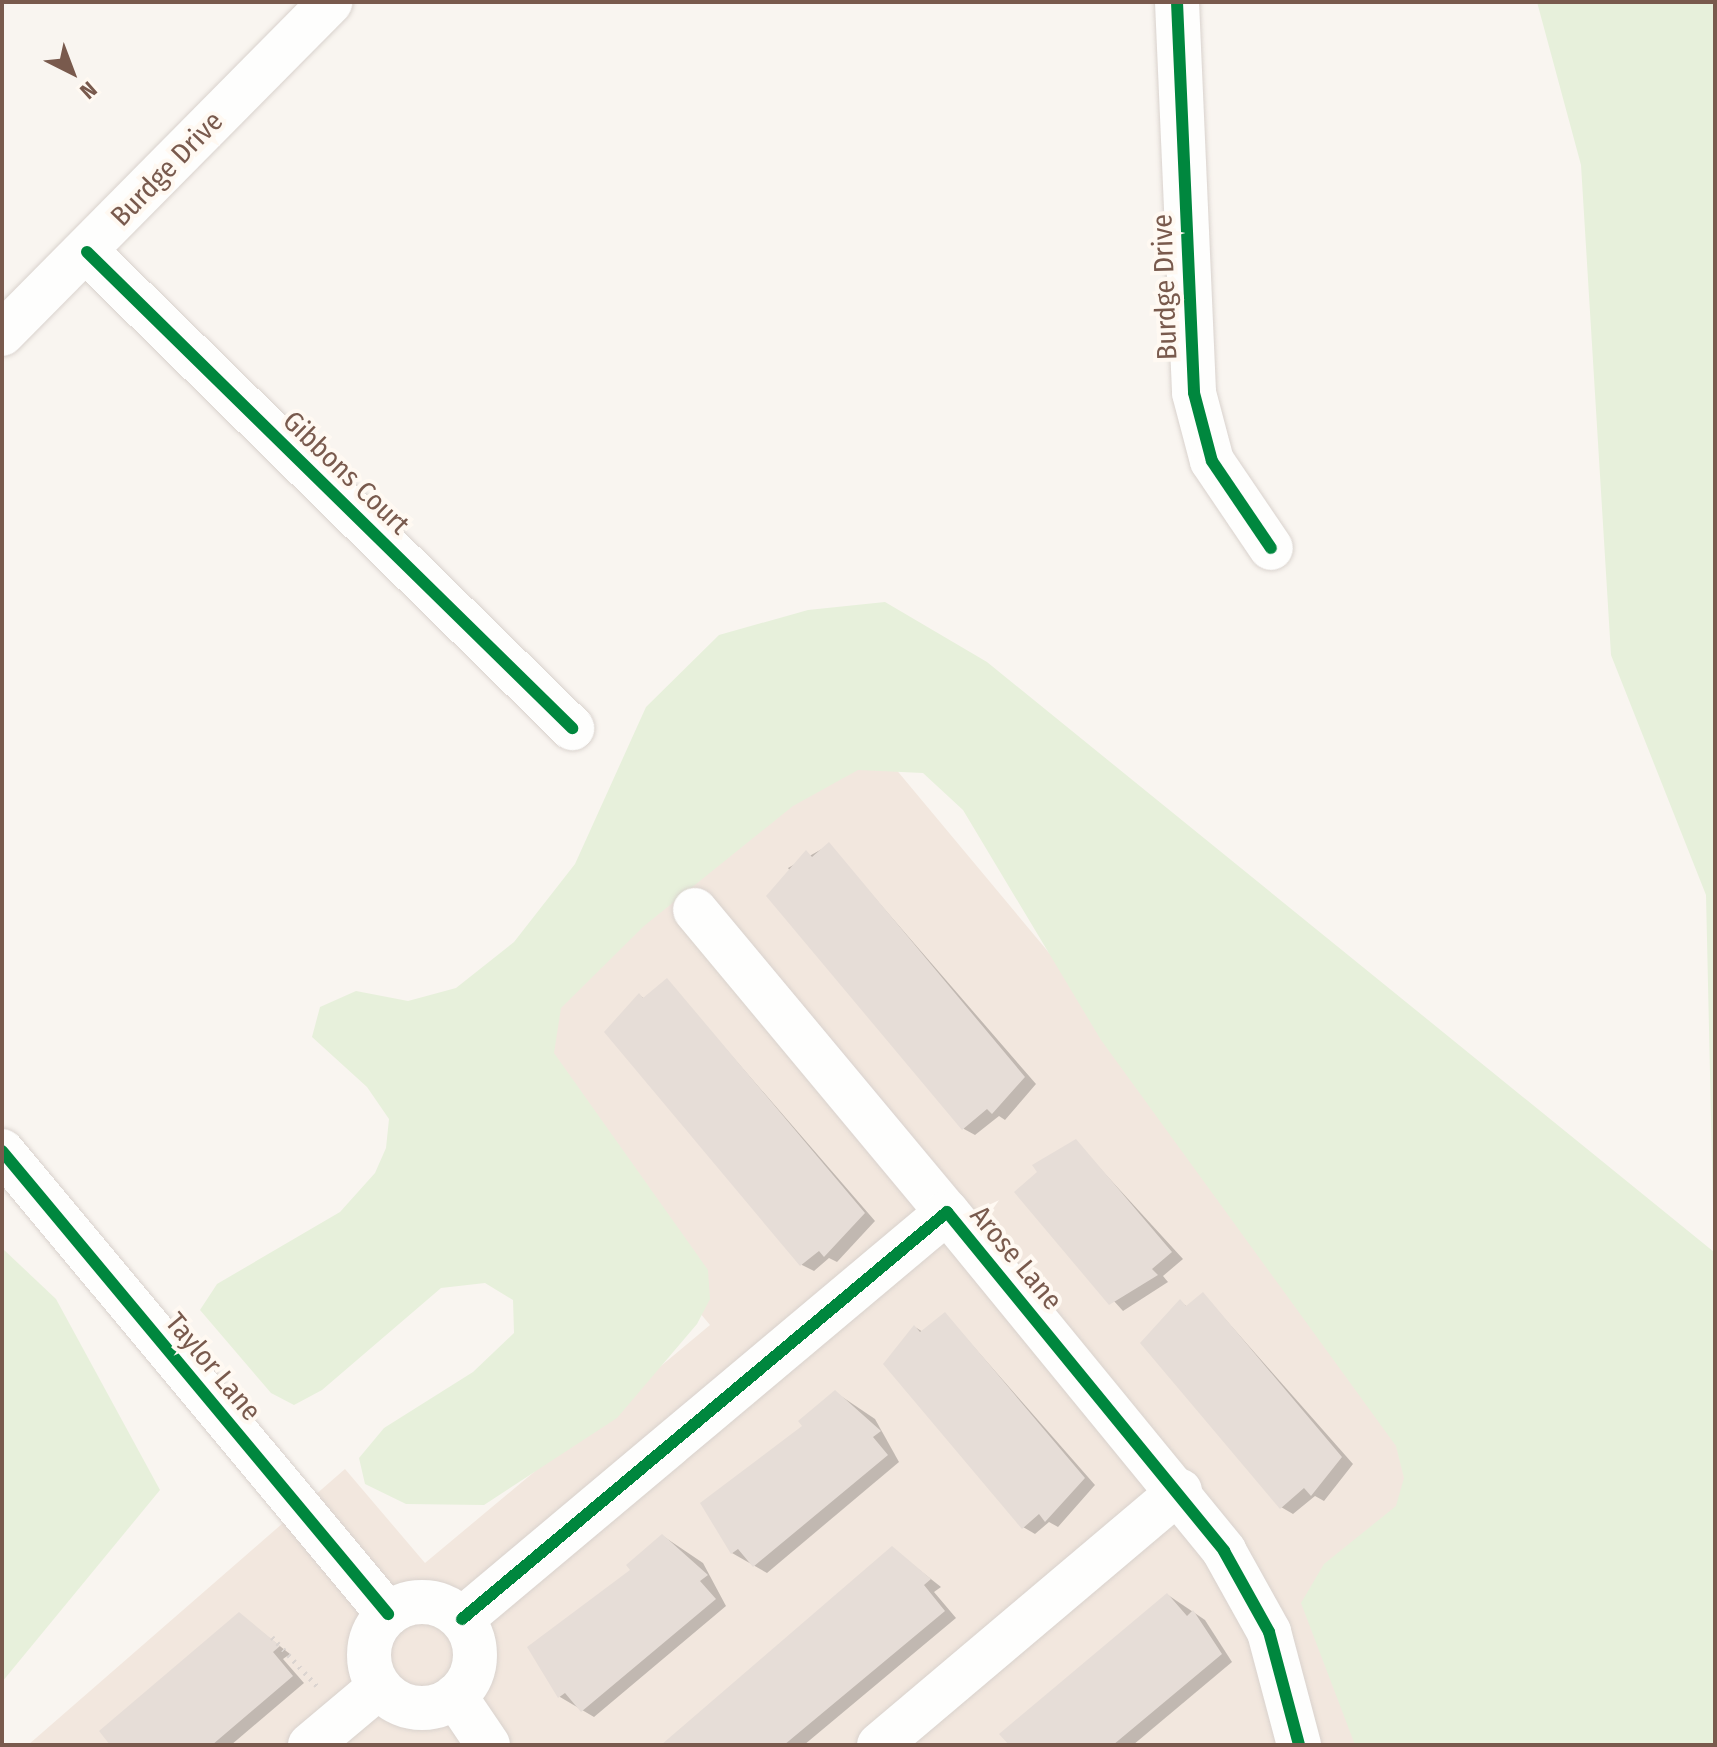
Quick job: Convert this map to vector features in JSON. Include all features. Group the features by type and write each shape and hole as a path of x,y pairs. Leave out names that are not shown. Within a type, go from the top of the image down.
{"street":[{"name":"Burdge Drive","path":"2,334 87,252 330,2"},
{"name":"Burdge Drive","path":"1177,2 1194,393 1212,461 1271,548"},
{"name":"Gibbons Court","path":"87,252 572,728"},
{"path":"695,910 947,1212"},
{"name":"Taylor Lane","path":"2,1151 388,1614"},
{"name":"Arose Lane","path":"462,1619 947,1212 1180,1491 1257,1607 1286,1682 1299,1745"},
{"path":"879,1745 1180,1491"},
{"path":"426,1602 462,1619 475,1651 467,1684 455,1696 415,1707 379,1687 368,1657 388,1614 426,1602"},
{"path":"310,1745 379,1687"},
{"path":"455,1696 488,1745"}],"path":[{"path":"272,1637 325,1696"}],"shaded area":[{"path":"839,701 1710,1745 28,1745 345,1469 425,1563 710,1325 457,1021"}],"green space":[{"path":"1537,2 1715,2 1715,1745 1355,1745 1301,1603 1324,1564 1396,1506 1404,1478 1396,1446 1101,1040 963,810 923,773 858,770 793,806 644,926 561,1008 554,1053 708,1270 710,1299 697,1324 617,1418 484,1505 406,1504 365,1484 359,1458 384,1428 473,1372 514,1333 513,1300 485,1283 441,1288 322,1390 294,1405 271,1393 200,1310 217,1284 340,1212 375,1173 386,1148 389,1119 367,1087 312,1037 320,1007 356,991 408,1001 456,988 514,942 575,864 646,707 719,635 808,610 885,602 987,662 1714,1252 1706,895 1611,655 1581,165"},
{"path":"2,1248 56,1299 160,1490 2,1682"}],"building":[{"path":"829,842 1025,1077 992,1114 987,1109 962,1130 766,896 806,850 812,857"},
{"path":"667,978 865,1213 824,1257 819,1251 800,1266 604,1032 639,993 643,998"},
{"path":"1076,1139 1172,1252 1152,1269 1158,1275 1109,1305 1014,1192 1037,1172 1032,1165"},
{"path":"1203,1292 1342,1457 1311,1496 1304,1488 1280,1509 1140,1343 1180,1299 1186,1306"},
{"path":"945,1312 1085,1478 1045,1522 1039,1514 1022,1529 883,1364 914,1325 920,1332"},
{"path":"835,1390 881,1431 873,1437 888,1455 753,1567 738,1549 731,1554 700,1503 802,1426 798,1421"},
{"path":"662,1534 708,1575 700,1581 716,1599 581,1712 565,1693 558,1698 527,1647 630,1570 626,1565"},
{"path":"892,1546 931,1579 924,1585 945,1611 784,1745 661,1745"},
{"path":"1167,1593 1187,1616 1193,1610 1222,1654 1113,1745 1009,1745 999,1734"},
{"path":"239,1612 280,1646 273,1652 293,1676 212,1745 110,1745 99,1731"}],"cycle path":[{"path":"1177,2 1194,393 1212,461 1271,548"},
{"path":"87,252 572,728"},
{"path":"2,1151 388,1614"},
{"path":"462,1619 947,1212 1224,1551 1269,1632 1299,1745"}]}
